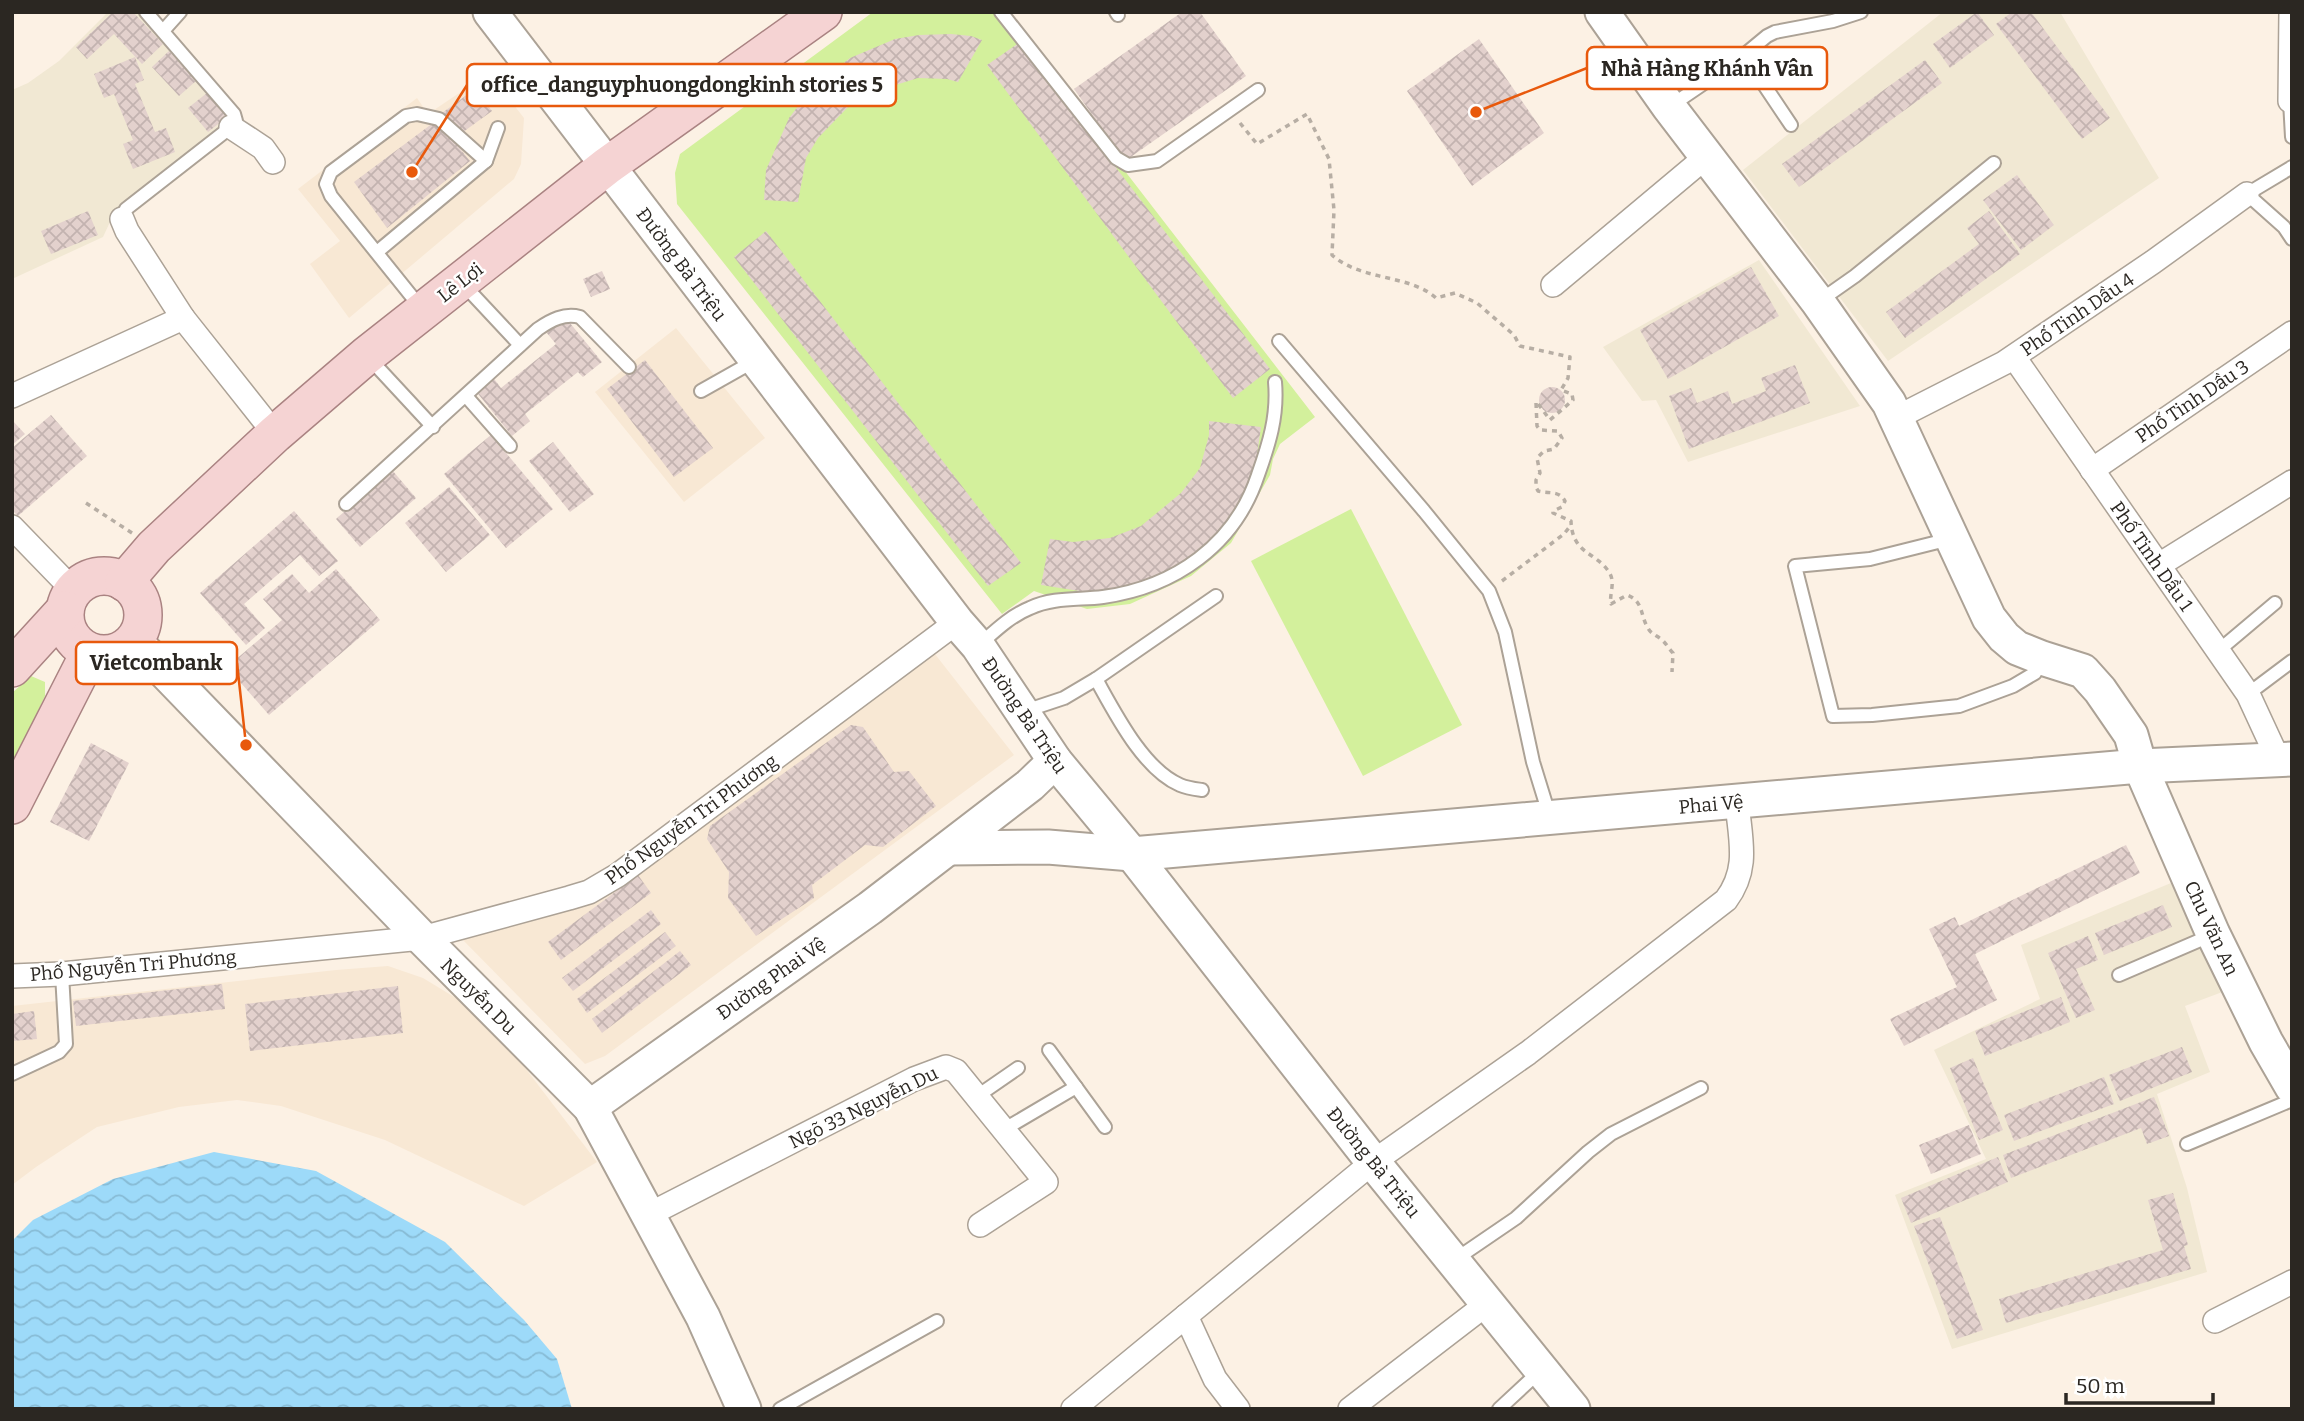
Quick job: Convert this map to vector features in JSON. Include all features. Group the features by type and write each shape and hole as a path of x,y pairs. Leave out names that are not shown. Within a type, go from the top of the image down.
{"main road":[{"name":"Lê Lợi","path":"124,582 154,547 275,434 367,355 607,166 823,12"},
{"path":"12,668 84,582 97,577 111,577 134,590 143,615 140,628 134,640 121,650 106,654 90,652 78,646 65,624 69,601"},
{"path":"12,805 90,652"}],"street":[{"name":"Đường Bà Triệu","path":"490,12 968,634 1055,761 1573,1409"},
{"name":"Chu Văn An","path":"1602,12 1669,107 1818,302 1889,403 1989,618 2011,642 2042,658 2083,671 2131,734 2140,766 2213,934 2266,1042 2292,1087"},
{"path":"2290,101 2291,12"},
{"path":"231,127 263,148 273,163"},
{"path":"1553,285 1707,156"},
{"name":"Phố Tinh Dầu 4","path":"1896,418 2014,357 2247,194"},
{"path":"122,219 183,318 275,434"},
{"path":"12,396 183,318"},
{"name":"Phố Tinh Dầu 3","path":"2092,470 2292,333"},
{"name":"Phố Tinh Dầu 1","path":"2014,357 2248,694 2286,760"},
{"path":"2159,565 2292,482"},
{"path":"12,527 69,601"},
{"name":"Phố Nguyễn Tri Phương","path":"12,976 62,974 422,938 589,892 618,875 968,634"},
{"name":"Nguyễn Du","path":"134,640 422,938 590,1107 704,1317 744,1409"},
{"name":"Phai Vệ","path":"1132,854 2140,766 2286,760"},
{"name":"Đường Phai Vệ","path":"590,1107 870,908 1030,785 1055,761"},
{"path":"1073,1409 1373,1161 1528,1053 1726,900 1737,886 1742,869 1737,802"},
{"path":"950,848 1048,847 1132,854"},
{"name":"Ngõ 33 Nguyễn Du","path":"648,1214 932,1071 946,1067 956,1071 1046,1182 981,1225"},
{"path":"2216,1321 2292,1282"},
{"path":"1350,1409 1488,1303"},
{"path":"1186,1316 1215,1379 1238,1409"}],"lane":[{"path":"122,219 126,209 236,121 234,114 146,12"},
{"path":"163,30 180,12"},
{"path":"1001,12 1115,158 1128,165 1157,161 1258,90"},
{"path":"1669,107 1774,32 1833,21 1861,12"},
{"path":"1744,55 1791,125"},
{"path":"2290,101 2292,137"},
{"path":"424,311 331,196 326,184 331,173 406,116 417,114 439,119 486,161"},
{"path":"377,252 486,161 498,128"},
{"path":"1818,302 1855,276 1994,163"},
{"path":"2292,167 2247,194 2284,227 2292,239"},
{"path":"461,281 520,345"},
{"path":"346,504 538,329 553,320 571,315 580,317 629,367"},
{"path":"1279,341 1489,591 1505,632 1533,762 1550,818"},
{"path":"367,355 433,427"},
{"path":"701,391 756,360"},
{"path":"968,634 1005,623 1030,607 1055,600 1104,597 1147,587 1172,577 1210,551 1238,521 1255,486 1273,431 1277,402 1275,382"},
{"path":"466,396 510,446"},
{"path":"1952,538 1870,559 1795,566 1833,716 1959,706 2013,686 2035,673 2042,658"},
{"path":"1022,713 1064,698 1096,679 1216,596"},
{"path":"2218,651 2275,603"},
{"path":"2248,694 2292,661"},
{"path":"1096,679 1116,713 1158,770 1181,786 1202,790"},
{"path":"2119,975 2213,934"},
{"path":"12,1074 59,1052 66,1044 62,974"},
{"path":"1049,1050 1105,1127"},
{"path":"976,1097 1018,1068"},
{"path":"1003,1130 1076,1087"},
{"path":"1453,1261 1516,1219 1588,1152 1611,1135 1701,1088"},
{"path":"2187,1144 2292,1100"},
{"path":"780,1409 937,1321"},
{"path":"1499,1409 1541,1370"}],"path":[{"path":"1230,110 1258,144 1307,114 1329,159 1334,209 1332,255 1338,260 1376,276 1427,290 1436,298 1461,294 1514,335 1520,346 1570,357 1568,378 1561,390 1572,394 1573,400 1550,420 1536,401 1535,414 1540,430 1558,431 1562,438 1554,449 1544,451 1537,458 1540,472 1535,483 1538,491 1552,491 1563,498 1565,501 1562,507 1553,513 1571,521 1573,535 1585,553 1611,573 1611,604 1627,595 1634,597 1641,607 1650,632 1660,638 1673,653 1672,672"},
{"path":"86,503 154,547"},
{"path":"1489,591 1564,534 1571,525"}],"shaded area":[{"path":"108,12 139,12 238,120 110,222 103,237 12,279 12,90 28,83 59,61"},
{"path":"1943,12 2060,12 2159,178 1888,361 1743,170"},
{"path":"489,73 524,118 521,164 514,179 349,318 310,264 340,241 298,189 417,98 428,114"},
{"path":"1759,260 1860,406 1688,462 1656,400 1642,401 1603,347"},
{"path":"676,328 765,438 684,502 595,392"},
{"path":"931,649 1014,755 605,1056 585,1064 459,936 577,907"},
{"path":"2171,883 2225,991 2185,1006 2210,1072 2157,1094 2187,1188 2207,1272 1952,1349 1895,1195 1986,1159 1934,1050 2040,999 2021,945"},
{"path":"388,966 423,978 469,1006 516,1056 597,1162 524,1206 385,1140 281,1106 237,1100 179,1107 97,1127 12,1185 12,1006"}],"green space":[{"path":"873,12 1002,12 1315,417 1280,444 1270,475 1231,543 1191,576 1130,604 1087,609 1034,591 1002,614 677,204 675,173 680,154"},
{"path":"1351,509 1462,725 1363,776 1251,561"},
{"path":"31,676 45,682 45,696 12,766 12,693"}],"water":[{"path":"214,1152 316,1171 445,1242 524,1320 557,1359 572,1409 12,1409 12,1241 33,1220 113,1179"}],"building":[{"path":"113,12 133,12 163,44 142,64 114,34 87,59 76,47"},
{"path":"1182,12 1200,12 1246,76 1125,161 1074,89"},
{"path":"1977,12 1994,35 1950,68 1933,44"},
{"path":"2012,12 2031,12 2110,118 2082,139 1996,24"},
{"path":"951,34 982,40 958,82 918,78 870,93 847,108 818,138 806,158 798,202 764,200 766,170 789,118 806,96 830,74 850,58 895,39"},
{"path":"1479,39 1544,133 1472,186 1407,91"},
{"path":"1020,42 1270,369 1233,398 987,65"},
{"path":"169,51 196,81 179,96 152,67"},
{"path":"135,57 144,80 135,84 155,132 166,128 175,152 133,169 123,144 133,140 114,94 104,98 94,74"},
{"path":"1925,60 1942,83 1799,187 1782,164"},
{"path":"475,89 492,111 459,135 442,113"},
{"path":"207,93 227,117 208,132 188,108"},
{"path":"437,120 470,161 387,228 354,182"},
{"path":"2017,175 2054,225 2021,250 1983,200"},
{"path":"88,211 98,235 51,254 41,231"},
{"path":"1989,211 2020,254 1905,338 1886,312 1979,244 1967,228"},
{"path":"766,231 1021,563 988,586 734,257"},
{"path":"1751,267 1779,316 1668,379 1640,330"},
{"path":"602,271 610,289 591,297 583,279"},
{"path":"565,317 602,362 583,377 578,372 525,414 530,421 512,436 475,390 492,376 501,388 556,344 546,332"},
{"path":"645,360 713,448 674,477 607,389"},
{"path":"1795,365 1810,403 1689,449 1669,396 1691,388 1697,403 1728,391 1732,404 1766,391 1761,378"},
{"path":"1552,387 1561,391 1565,400 1561,409 1552,413 1543,409 1539,400 1543,391"},
{"path":"51,415 87,456 18,516 12,510 12,448"},
{"path":"12,420 25,434 12,445"},
{"path":"1209,421 1261,427 1254,477 1221,534 1190,561 1134,588 1092,593 1041,585 1050,539 1073,542 1110,538 1141,526 1181,493 1200,468 1209,435"},
{"path":"491,435 553,509 506,548 444,474"},
{"path":"553,442 594,494 570,512 529,461"},
{"path":"392,470 416,498 360,547 336,519"},
{"path":"449,487 490,535 446,572 405,523"},
{"path":"294,511 338,561 319,576 300,555 244,604 265,628 246,645 200,593"},
{"path":"336,569 380,620 269,715 227,667 282,620 263,599 292,574 309,593"},
{"path":"851,725 863,727 894,772 909,771 936,806 883,847 865,845 812,885 814,898 756,936 728,898 729,872 707,839 710,826"},
{"path":"91,743 129,763 89,841 50,822"},
{"path":"2126,845 2140,873 1975,954 1997,1000 1904,1046 1890,1019 1957,987 1929,929 1955,917 1959,926"},
{"path":"638,875 651,893 561,960 548,942"},
{"path":"2163,905 2172,927 2104,955 2095,933"},
{"path":"651,910 661,924 573,991 562,978"},
{"path":"665,932 676,946 587,1013 577,999"},
{"path":"2088,936 2098,960 2076,969 2095,1010 2076,1018 2048,953"},
{"path":"680,951 691,965 602,1033 592,1019"},
{"path":"222,984 225,1009 76,1026 73,1001"},
{"path":"398,986 403,1033 250,1051 245,1004"},
{"path":"2061,997 2070,1022 1985,1056 1975,1031"},
{"path":"34,1011 37,1039 12,1041 12,1014"},
{"path":"2182,1047 2192,1072 2120,1101 2109,1075"},
{"path":"1973,1058 2003,1130 1979,1140 1950,1068"},
{"path":"2104,1077 2114,1104 2014,1141 2004,1115"},
{"path":"2154,1097 2169,1136 2147,1144 2141,1128 2011,1178 2003,1155"},
{"path":"1969,1125 1981,1154 1931,1174 1919,1145"},
{"path":"1998,1157 2008,1182 1911,1223 1901,1198"},
{"path":"2173,1193 2188,1245 2184,1246 2191,1269 2006,1323 1999,1299 2163,1250 2148,1200"},
{"path":"1940,1217 1983,1330 1957,1339 1914,1226"}],"place":[{"name":"Nhà Hàng Khánh Vân","path":"1476,112"},
{"name":"office_danguyphuongdongkinh stories 5","path":"412,172"},
{"name":"Vietcombank","path":"246,745"}]}
